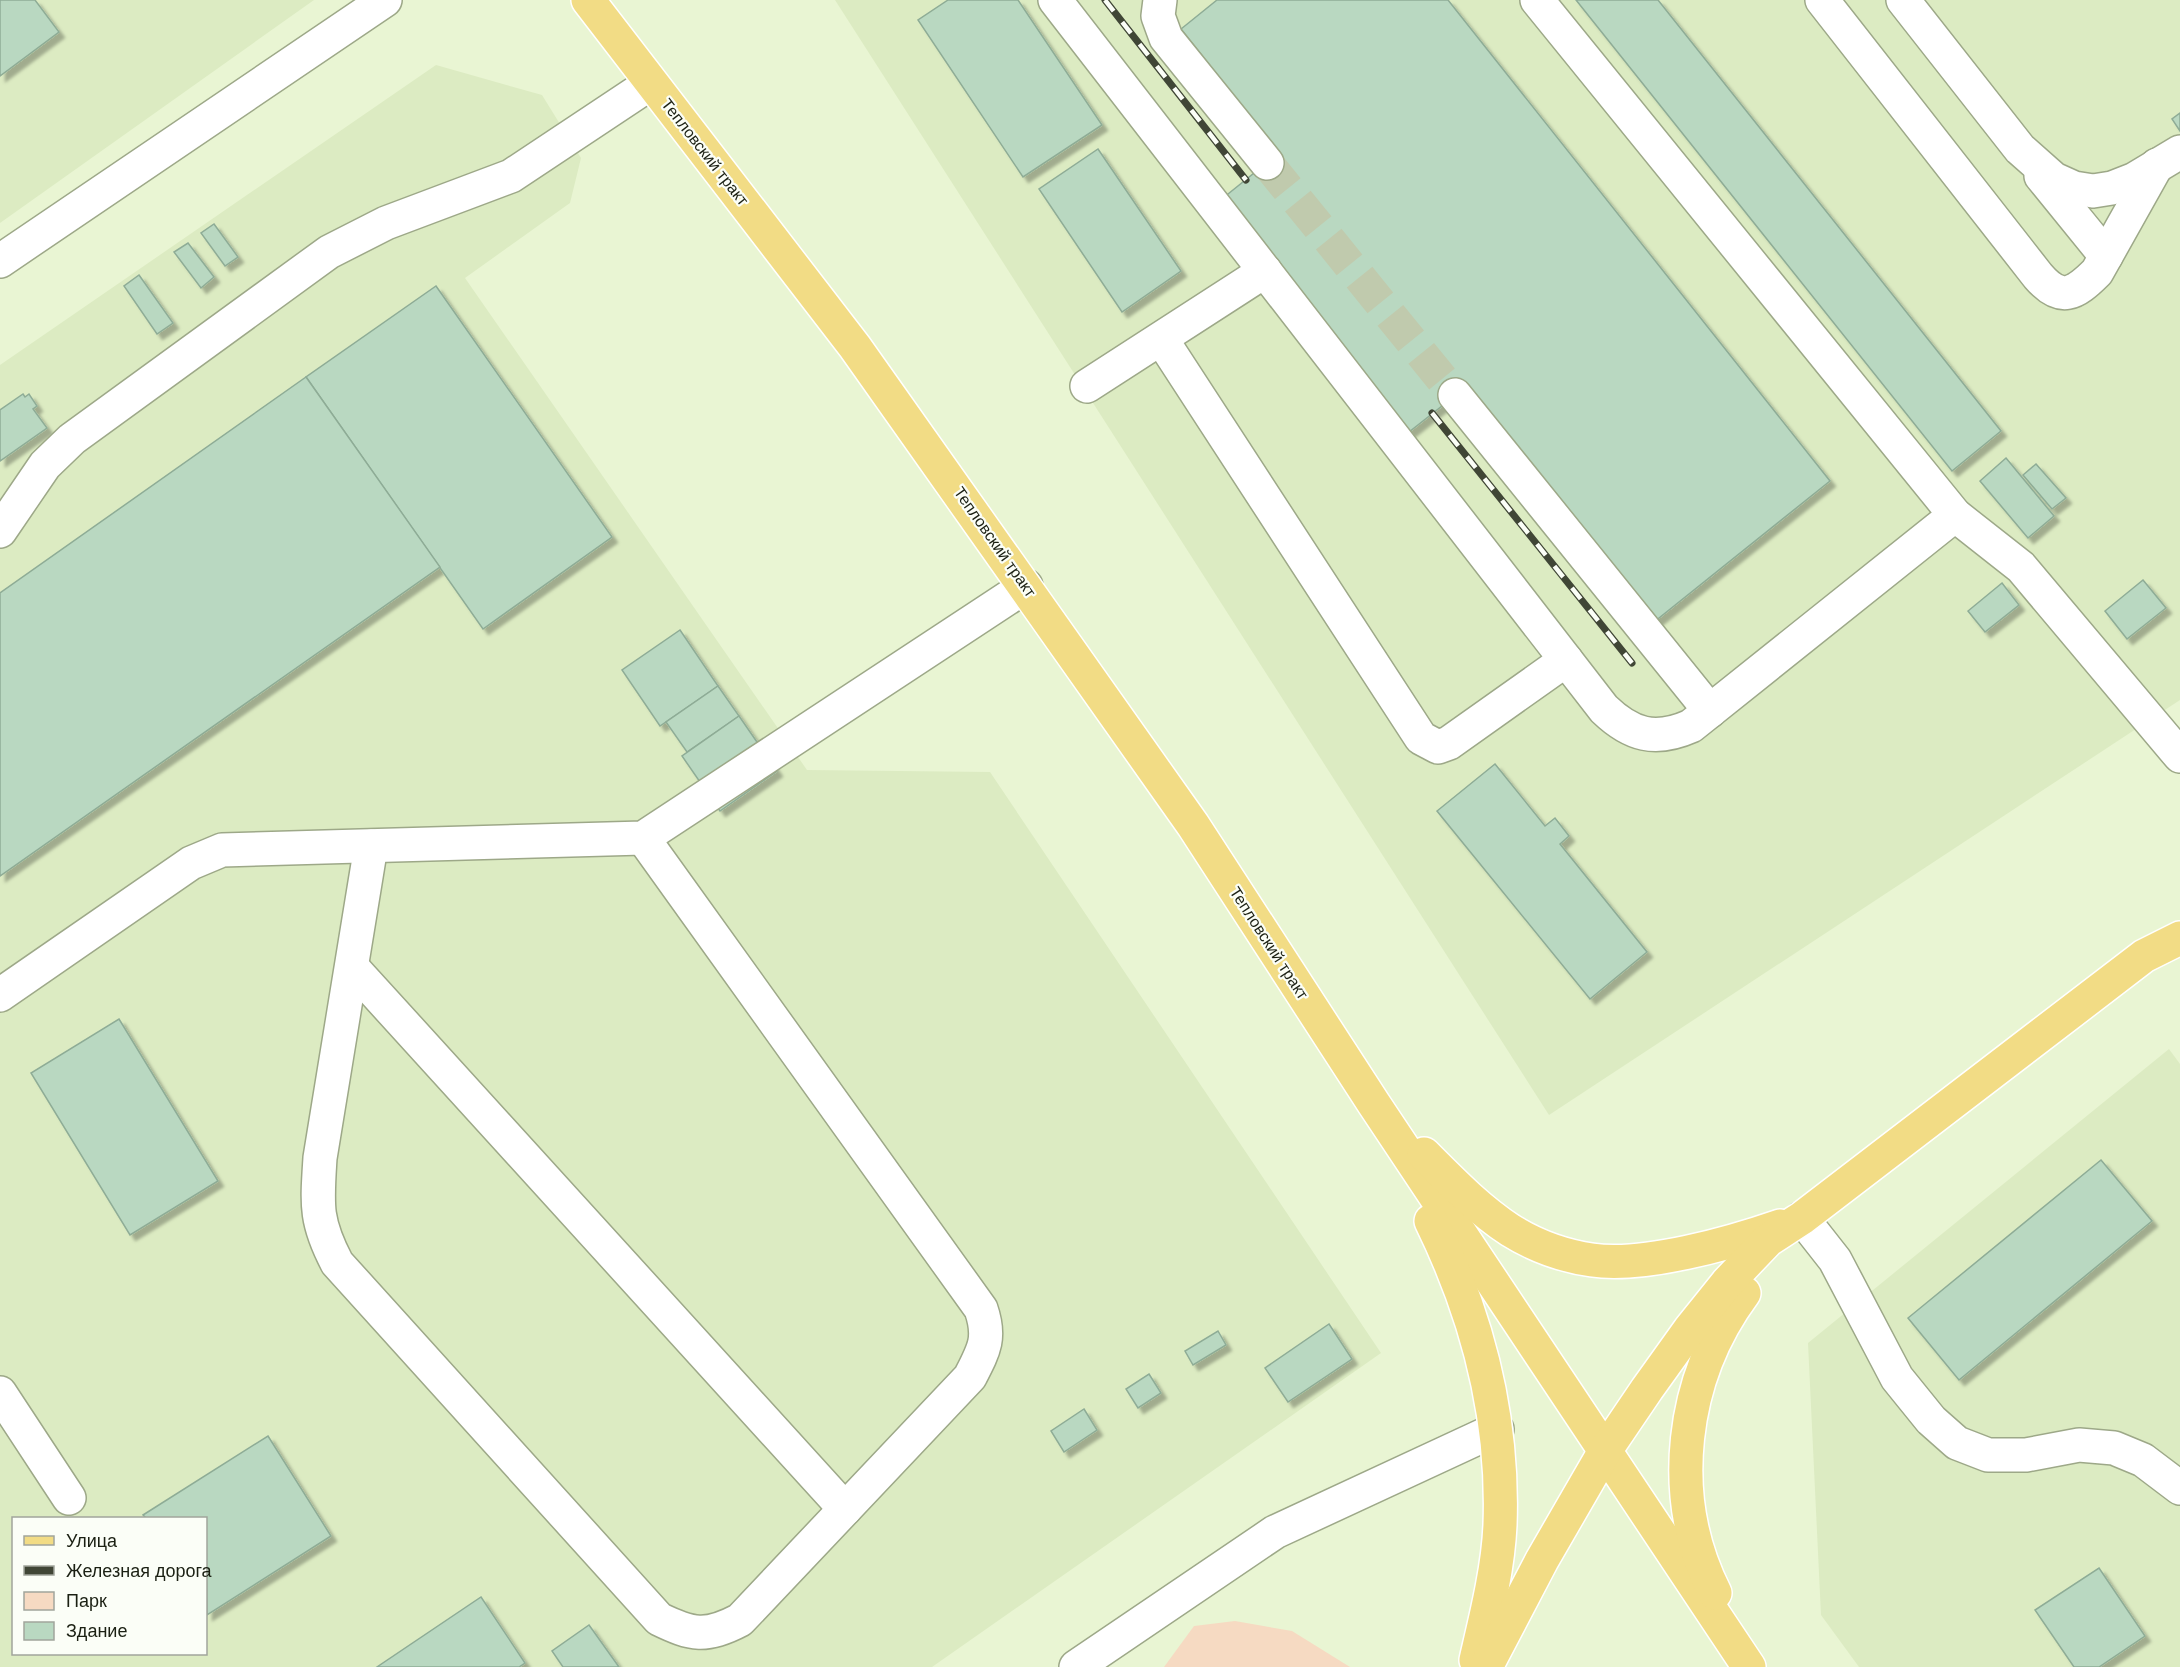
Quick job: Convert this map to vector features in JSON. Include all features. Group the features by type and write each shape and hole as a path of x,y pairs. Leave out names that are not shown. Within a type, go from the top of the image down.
{"main road":[{"name":"Тепловский тракт","path":"588,0 855,347 1026,586 1193,825 1374,1104"},
{"path":"1486,1667 1542,1560 1605,1451 1690,1329 1768,1240 1802,1218 2180,927"},
{"path":"2144,956 2180,938"},
{"path":"1374,1104 1476,1205 1511,1230 1545,1248 1593,1260 1646,1259 1755,1234 1802,1218"},
{"path":"1374,1104 1454,1268 1478,1336 1497,1429 1500,1526 1486,1616 1475,1667"},
{"path":"1374,1104 1751,1667"},
{"path":"1751,1667 1706,1576 1693,1532 1688,1505 1687,1439 1699,1376 1718,1332 1750,1284 1802,1218"}],"lane":[{"path":"0,261 385,0"},
{"path":"1055,0 1604,709 1618,723 1651,735 1672,735 1691,726 1955,515"},
{"path":"1160,0 1158,15 1166,38 1267,163"},
{"path":"1538,0 1955,515 2021,567 2180,756"},
{"path":"1822,0 2046,286 2055,292 2069,293 2083,286 2097,272 2169,159"},
{"path":"1903,0 2106,256"},
{"path":"0,531 45,465 72,439 329,252 386,223 511,176 651,82"},
{"path":"2019,149 2054,178 2074,188 2093,191 2112,188 2135,179 2169,159"},
{"path":"1087,386 1265,272"},
{"path":"1162,340 1420,738 1438,747 1449,743 1566,660"},
{"path":"1455,395 1710,711"},
{"path":"0,995 190,862 222,850 643,838 1026,586"},
{"path":"371,846 320,1158 317,1202 322,1235 337,1263 659,1618 687,1632 718,1631 740,1620 970,1377 983,1352 988,1330 981,1309 643,838"},
{"path":"352,967 845,1509"},
{"path":"1802,1218 1835,1260 1897,1378 1931,1420 1957,1443 1988,1455 2026,1455 2079,1445 2114,1448 2143,1460 2180,1488"},
{"path":"0,1393 69,1498"},
{"path":"1076,1667 1275,1532 1497,1429"}],"shaded area":[{"path":"0,0 314,0 0,223"},
{"path":"835,0 2180,0 2180,700 1549,1115"},
{"path":"436,65 542,95 581,158 570,203 465,278 807,770 990,772 1381,1353 932,1667 0,1667 0,365"},
{"path":"2169,1049 2180,1064 2180,1667 1859,1667 1821,1615 1808,1343"}],"green space":[{"path":"1235,1621 1292,1631 1350,1667 1164,1667 1194,1626"}],"building":[{"path":"0,0 35,0 59,32 0,76"},
{"path":"948,0 1018,0 1102,125 1023,177 918,20"},
{"path":"1217,0 1448,0 1830,481 1654,622 1466,387 1409,432 1223,198 1279,153 1181,29"},
{"path":"1576,0 1658,0 2001,431 1952,471"},
{"path":"2180,113 2180,131 2172,119"},
{"path":"1098,149 1181,271 1122,312 1039,189"},
{"path":"214,224 238,257 225,266 201,233"},
{"path":"188,243 214,277 201,288 174,252"},
{"path":"139,275 173,323 157,334 124,286"},
{"path":"436,286 612,537 483,629 306,377"},
{"path":"306,377 440,567 0,876 0,593"},
{"path":"23,394 25,397 29,394 37,406 33,409 47,428 0,461 0,410"},
{"path":"2006,458 2054,516 2028,538 1980,481"},
{"path":"2036,464 2066,498 2052,509 2023,475"},
{"path":"2143,580 2166,608 2127,639 2105,611"},
{"path":"2002,583 2019,605 1985,632 1968,611"},
{"path":"680,630 718,686 660,726 622,670"},
{"path":"718,686 739,716 687,752 666,722"},
{"path":"739,716 777,771 720,811 682,756"},
{"path":"1495,764 1545,826 1555,818 1569,836 1560,844 1647,952 1590,999 1437,811"},
{"path":"119,1019 218,1181 130,1235 31,1073"},
{"path":"2101,1160 2152,1221 1959,1380 1908,1318"},
{"path":"1329,1324 1352,1359 1288,1402 1265,1368"},
{"path":"1218,1331 1226,1345 1193,1365 1185,1351"},
{"path":"1149,1374 1161,1393 1138,1408 1126,1389"},
{"path":"1084,1409 1097,1430 1064,1452 1051,1431"},
{"path":"268,1436 331,1536 207,1615 207,1517 145,1517 143,1515"},
{"path":"2099,1568 2145,1636 2099,1667 2074,1667 2035,1610"},
{"path":"481,1597 525,1663 519,1667 377,1667"},
{"path":"589,1625 619,1667 563,1667 552,1651"}],"tunnel":[{"path":"1267,163 1455,395"}],"railway":[{"path":"1105,0 1246,180"},
{"path":"1432,413 1632,663"}]}
